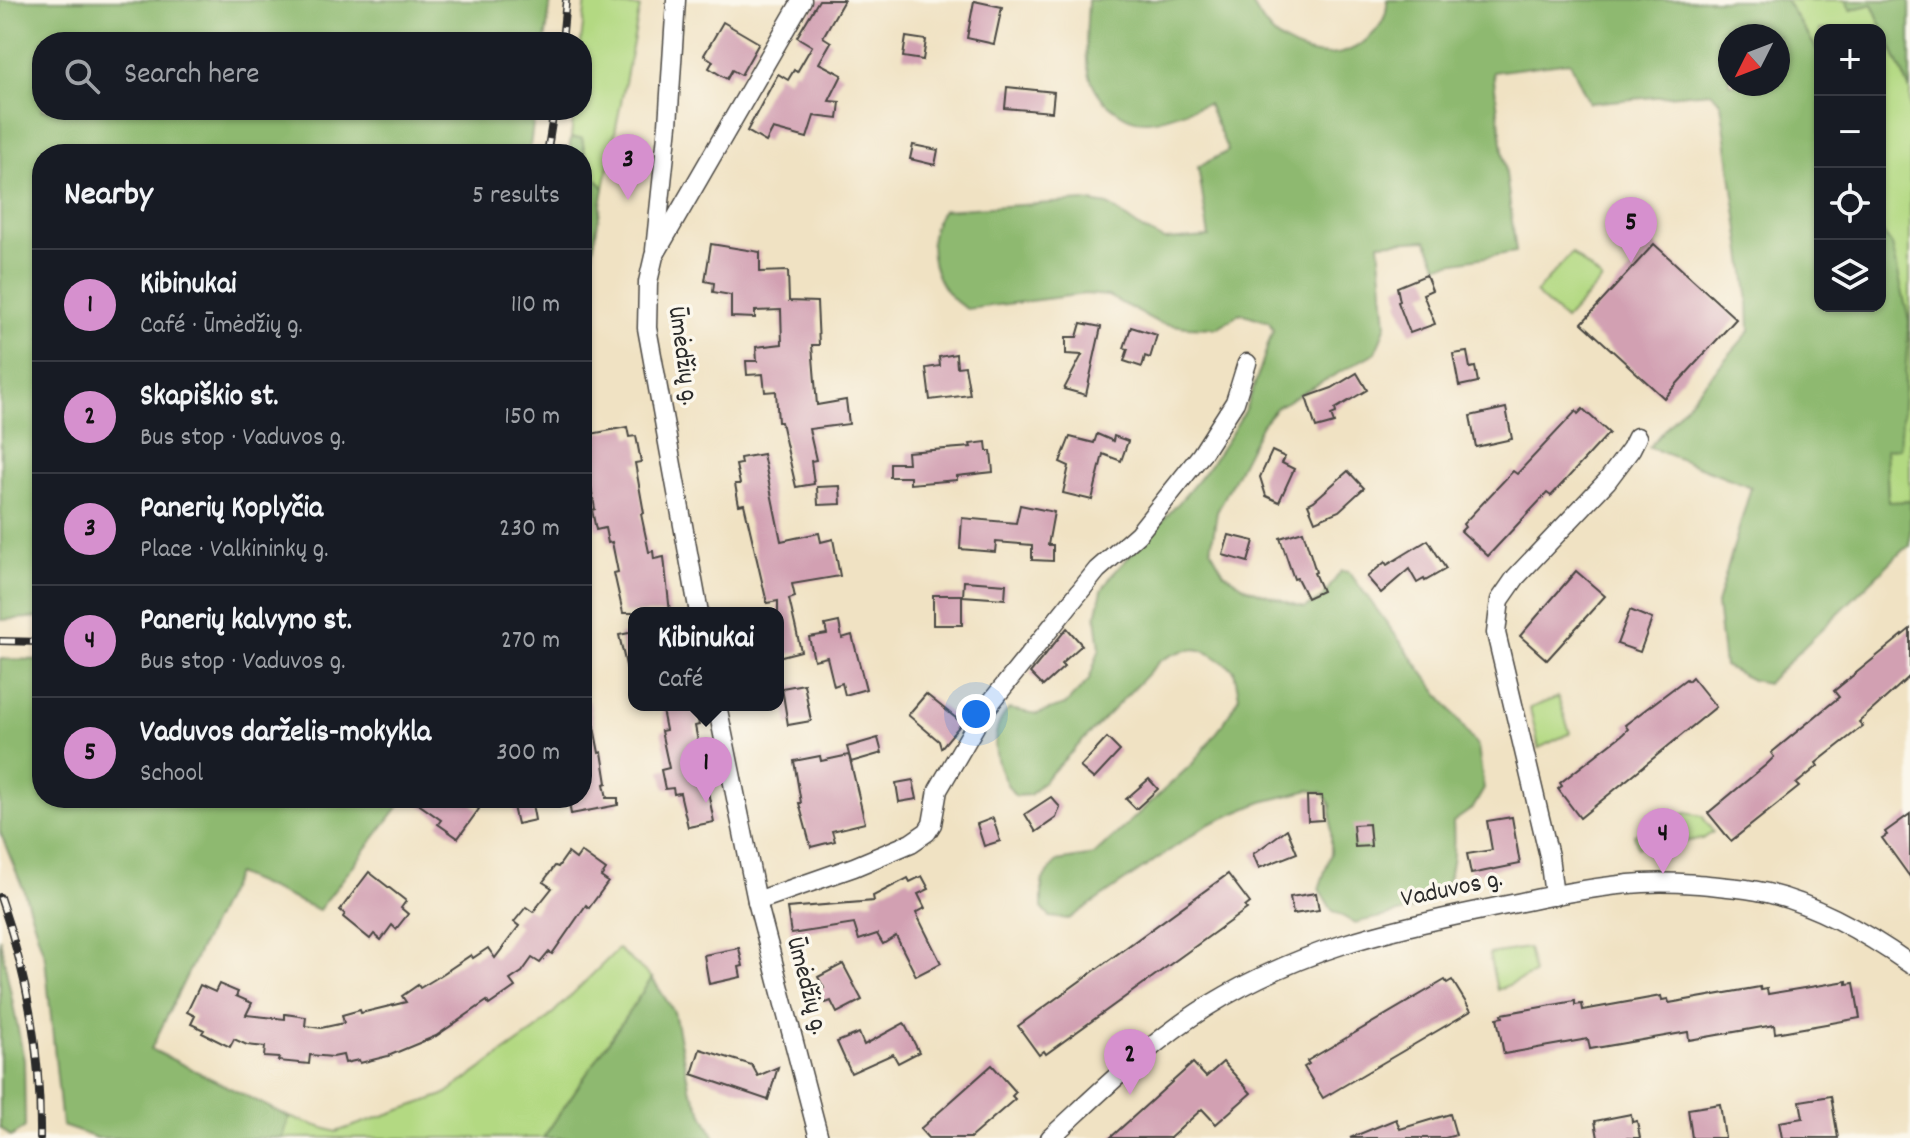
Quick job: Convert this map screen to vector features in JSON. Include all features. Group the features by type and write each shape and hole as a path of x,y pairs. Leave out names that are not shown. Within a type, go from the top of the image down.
{"street":[{"path":"654,256 668,125 676,0"},
{"name":"Ūmėdžių g.","path":"698,607 647,328 648,282 654,256 802,0"},
{"path":"757,901 854,867 911,843 927,832 932,824 938,790 984,711 1097,570 1138,534 1201,455 1235,402 1247,363"},
{"path":"1554,896 1549,856 1496,633 1500,600 1516,577 1607,481 1637,437"},
{"name":"Ūmėdžių g.","path":"718,711 757,901 819,1138"},
{"name":"Vaduvos g.","path":"1050,1138 1158,1042 1208,1006 1287,964 1363,936 1554,896 1641,883 1746,889 1780,897 1844,923 1910,964"}],"green space":[{"path":"0,0 551,0 546,32 32,32 32,120 534,120 530,144 32,144 32,618 1,620"},
{"path":"586,0 610,0 616,6 640,7 604,188 592,174 592,144 583,144 582,138 571,138 573,120 592,120 592,32 582,32"},
{"path":"1088,0 1250,0 1280,40 1306,52 1328,55 1349,50 1369,38 1383,21 1387,0 1785,0 1814,45 1814,312 1886,312 1886,237 1892,245 1909,321 1900,448 1886,449 1888,502 1910,501 1910,546 1767,683 1752,680 1724,666 1717,604 1751,487 1649,447 1750,331 1749,301 1721,103 1711,92 1589,103 1570,62 1493,72 1516,252 1438,265 1426,240 1379,243 1386,324 1376,352 1277,407 1262,424 1217,512 1211,550 1224,573 1247,588 1305,608 1322,598 1341,571 1349,572 1478,747 1484,789 1473,808 1453,822 1450,873 1443,888 1433,899 1419,907 1354,923 1332,910 1319,889 1331,853 1331,805 1323,793 1310,790 1262,802 1207,825 1069,919 1050,917 1042,908 1042,881 1057,861 1094,855 1193,763 1224,723 1239,696 1234,670 1206,652 1191,649 1160,661 1030,795 1015,796 1008,786 998,764 997,730 1009,709 1037,714 1065,705 1089,680 1100,648 1096,617 1102,590 1198,480 1228,439 1250,396 1273,330 1269,322 1241,313 1217,328 1159,323 1108,296 1085,294 967,309 946,291 931,250 936,222 943,210 1084,201 1108,205 1164,240 1209,237 1198,167 1228,151 1208,104 1148,121 1130,118 1114,109 1094,86 1089,73 1086,45"},
{"path":"1785,0 1845,0 1852,10 1872,3 1881,24 1814,24 1814,45"},
{"path":"1845,0 1910,0 1910,90 1886,36 1886,24 1881,24 1872,4 1851,10"},
{"path":"1886,35 1910,90 1910,501 1888,503 1886,448 1899,448 1892,245 1886,237"},
{"path":"571,138 582,138 583,144 570,144"},
{"path":"592,174 604,188 592,255"},
{"path":"1572,253 1602,280 1565,320 1535,293"},
{"path":"0,659 32,660 32,808 397,808 319,910 236,874 151,1049 289,1117 283,1138 97,1138 62,1126 45,958 23,888 0,832"},
{"path":"1558,697 1570,733 1539,748 1530,708"},
{"path":"1686,813 1702,816 1713,832 1703,839 1638,847 1634,834"},
{"path":"0,938 24,1060 25,1127 11,1137 0,1127"},
{"path":"1528,948 1534,974 1497,990 1489,954"},
{"path":"618,949 652,978 543,1138 283,1138 289,1117 336,1132 444,1095 536,1030"},
{"path":"652,978 674,1012 689,1086 715,1138 543,1138"}],"building":[{"path":"819,0 844,0 823,37 831,42 819,63 842,75 829,101 840,102 838,119 814,116 807,138 773,129 766,142 747,131 778,74 788,80 794,70 797,72 812,46 797,37"},
{"path":"974,1 1002,7 994,44 967,38"},
{"path":"723,22 759,43 741,75 732,70 727,79 709,68 713,61 704,55"},
{"path":"906,37 926,40 923,60 903,57"},
{"path":"1007,87 1054,92 1052,112 1005,108"},
{"path":"913,145 938,150 935,165 910,159"},
{"path":"711,244 760,252 760,272 788,271 789,301 817,302 819,345 812,345 817,405 846,400 849,424 809,429 816,460 811,461 814,484 796,487 781,422 778,422 776,391 765,392 763,374 747,375 746,361 757,361 756,347 782,344 781,310 755,311 755,318 731,317 731,295 713,292 714,283 705,281"},
{"path":"1654,244 1736,319 1664,398 1582,323"},
{"path":"1426,275 1432,290 1423,294 1435,324 1410,333 1398,302 1397,287"},
{"path":"1081,323 1101,327 1086,395 1064,389 1082,355 1066,354 1066,337 1077,337"},
{"path":"1131,327 1157,335 1150,358 1145,356 1142,367 1124,361 1128,349 1124,348"},
{"path":"1467,352 1470,368 1475,367 1478,382 1459,386 1453,354"},
{"path":"956,354 957,367 965,366 970,395 930,400 926,368 940,366 939,357"},
{"path":"1357,373 1367,390 1335,409 1336,413 1331,415 1334,423 1316,428 1306,397 1332,388"},
{"path":"1506,408 1512,439 1476,447 1470,416"},
{"path":"1583,409 1609,433 1551,496 1547,493 1488,556 1461,531 1465,527 1463,524 1513,471 1517,474 1576,411 1578,414"},
{"path":"627,427 629,437 636,436 641,462 635,463 644,513 641,514 649,552 653,551 654,559 664,557 669,607 628,607 628,613 623,613 614,573 618,572 612,542 608,543 605,528 596,530 592,510 595,509 592,434"},
{"path":"1097,434 1113,441 1114,436 1128,441 1121,461 1103,454 1092,500 1063,493 1069,466 1060,462 1070,437 1094,443"},
{"path":"986,442 987,451 991,451 993,472 957,476 957,480 910,484 910,477 890,477 890,463 908,463 907,452 971,447 970,444"},
{"path":"1272,451 1285,457 1282,463 1294,469 1279,502 1266,496 1260,477"},
{"path":"763,454 781,541 819,533 821,542 833,539 840,576 792,584 795,597 789,599 801,651 784,655 784,607 778,607 778,601 767,603 744,504 739,505 735,484 740,484 736,465 741,464 740,458"},
{"path":"1348,471 1364,488 1339,511 1315,521 1308,504"},
{"path":"840,486 841,504 818,505 817,487"},
{"path":"1020,505 1054,512 1048,545 1053,545 1053,561 1032,560 1032,545 996,542 995,552 960,549 962,518 1016,523"},
{"path":"1303,531 1322,591 1307,598 1297,578 1294,579 1280,538"},
{"path":"1229,535 1254,541 1248,562 1223,555"},
{"path":"1428,540 1446,569 1417,583 1409,569 1381,593 1367,577 1385,562 1387,565"},
{"path":"1576,571 1605,596 1547,660 1520,636"},
{"path":"964,581 1006,584 1005,599 963,596"},
{"path":"933,595 962,595 962,625 933,625"},
{"path":"1630,610 1652,619 1640,652 1617,644"},
{"path":"839,622 842,638 852,635 866,689 845,695 842,683 834,686 827,657 814,660 809,637 827,634 825,625"},
{"path":"1067,628 1082,645 1043,686 1030,673"},
{"path":"1910,629 1910,676 1859,722 1863,726 1816,763 1818,766 1796,784 1799,787 1731,841 1708,813 1767,764 1774,757 1771,753 1839,697 1834,691"},
{"path":"628,633 628,674 619,635"},
{"path":"1692,677 1716,707 1580,818 1558,789 1562,786 1560,783 1623,734 1628,729 1625,725"},
{"path":"804,684 811,721 788,725 784,688"},
{"path":"926,694 962,723 941,748 939,741 908,715"},
{"path":"662,711 696,711 699,725 695,726 714,822 688,827 680,793 674,794 673,788 665,789 661,770 669,768 661,731 666,730"},
{"path":"592,717 599,753 602,752 607,798 618,798 618,805 571,814 570,808 592,808"},
{"path":"878,738 882,753 851,762 847,747"},
{"path":"1107,738 1120,751 1094,779 1080,767"},
{"path":"849,755 865,823 832,831 835,841 811,847 799,803 794,761 820,756 821,761"},
{"path":"1149,779 1158,789 1136,809 1126,799"},
{"path":"913,780 917,799 899,802 896,783"},
{"path":"1307,796 1322,796 1323,820 1308,821"},
{"path":"1051,797 1060,807 1056,818 1036,832 1025,814"},
{"path":"424,808 479,809 458,838 438,824 441,820"},
{"path":"513,808 533,808 535,820 517,824"},
{"path":"1910,814 1910,877 1882,838 1887,835 1885,832"},
{"path":"1512,817 1520,864 1471,874 1467,854 1492,850 1487,821"},
{"path":"993,818 1000,841 984,846 977,824"},
{"path":"1369,824 1371,846 1355,847 1353,825"},
{"path":"1287,829 1297,853 1259,868 1253,854"},
{"path":"581,852 606,870 601,877 608,882 589,908 586,905 552,954 549,952 540,963 532,958 522,972 510,980 515,987 489,1005 487,1001 436,1036 388,1056 360,1063 359,1060 345,1063 343,1055 310,1055 309,1064 264,1057 265,1047 247,1045 234,1039 230,1047 191,1024 195,1016 187,1012 200,985 215,992 219,984 238,992 236,996 252,1003 246,1015 285,1019 285,1014 306,1017 305,1026 321,1028 344,1023 342,1015 406,1002 402,996 471,955 473,958 488,948 495,958 519,926 514,922 526,907 533,912 552,888 543,882 555,866 558,867 568,853 576,859"},
{"path":"369,872 406,901 401,908 408,914 396,929 392,925 381,940 374,934 370,939 343,917 345,914 340,910"},
{"path":"1228,874 1250,903 1245,907 1247,909 1046,1054 1044,1051 1039,1055 1018,1026"},
{"path":"922,876 929,889 918,894 925,908 916,913 941,963 916,976 896,936 883,944 877,934 859,940 854,924 791,934 787,908 874,901 873,896 908,878 910,882"},
{"path":"1316,893 1319,910 1293,914 1290,897"},
{"path":"739,948 743,966 739,967 741,977 709,984 704,955"},
{"path":"843,964 862,1000 837,1013 831,1001 826,1003 819,990 824,988 818,977"},
{"path":"1445,980 1447,983 1452,980 1471,1011 1323,1098 1304,1067 1309,1064 1307,1061"},
{"path":"1847,981 1847,984 1854,983 1860,1018 1775,1033 1774,1025 1689,1040 1688,1032 1590,1049 1588,1039 1504,1054 1497,1018 1503,1017 1502,1014 1575,1001 1575,1005 1582,1004 1583,1010 1661,996 1669,1003 1760,987 1761,990 1767,989 1768,994"},
{"path":"904,1023 919,1052 898,1063 893,1054 851,1073 837,1042 859,1033 864,1045"},
{"path":"700,1049 752,1065 758,1076 778,1067 768,1100 692,1074"},
{"path":"1223,1062 1251,1093 1216,1124 1202,1109 1170,1138 1110,1138 1193,1063 1206,1077"},
{"path":"992,1065 1016,1092 1012,1096 1015,1099 970,1138 928,1138 920,1129"},
{"path":"1831,1096 1838,1138 1782,1138 1779,1122 1803,1118 1800,1101"},
{"path":"1720,1104 1725,1138 1692,1138 1688,1109"},
{"path":"1450,1114 1456,1135 1445,1138 1350,1138 1396,1119 1400,1129"},
{"path":"1631,1114 1632,1122 1637,1121 1640,1138 1598,1138 1595,1121"}],"railway":[{"path":"563,32 566,0"},
{"path":"549,144 552,120"},
{"path":"0,641 32,642"},
{"path":"0,897 31,1016 38,1075 40,1138"}],"place":[{"name":"Panerių Koplyčia","path":"628,200"},
{"name":"Vaduvos darželis-mokykla","path":"1631,263"},
{"name":"Kibinukai","path":"706,803"},
{"name":"Panerių kalvyno st.","path":"1663,874"},
{"name":"Skapiškio st.","path":"1130,1095"}]}
